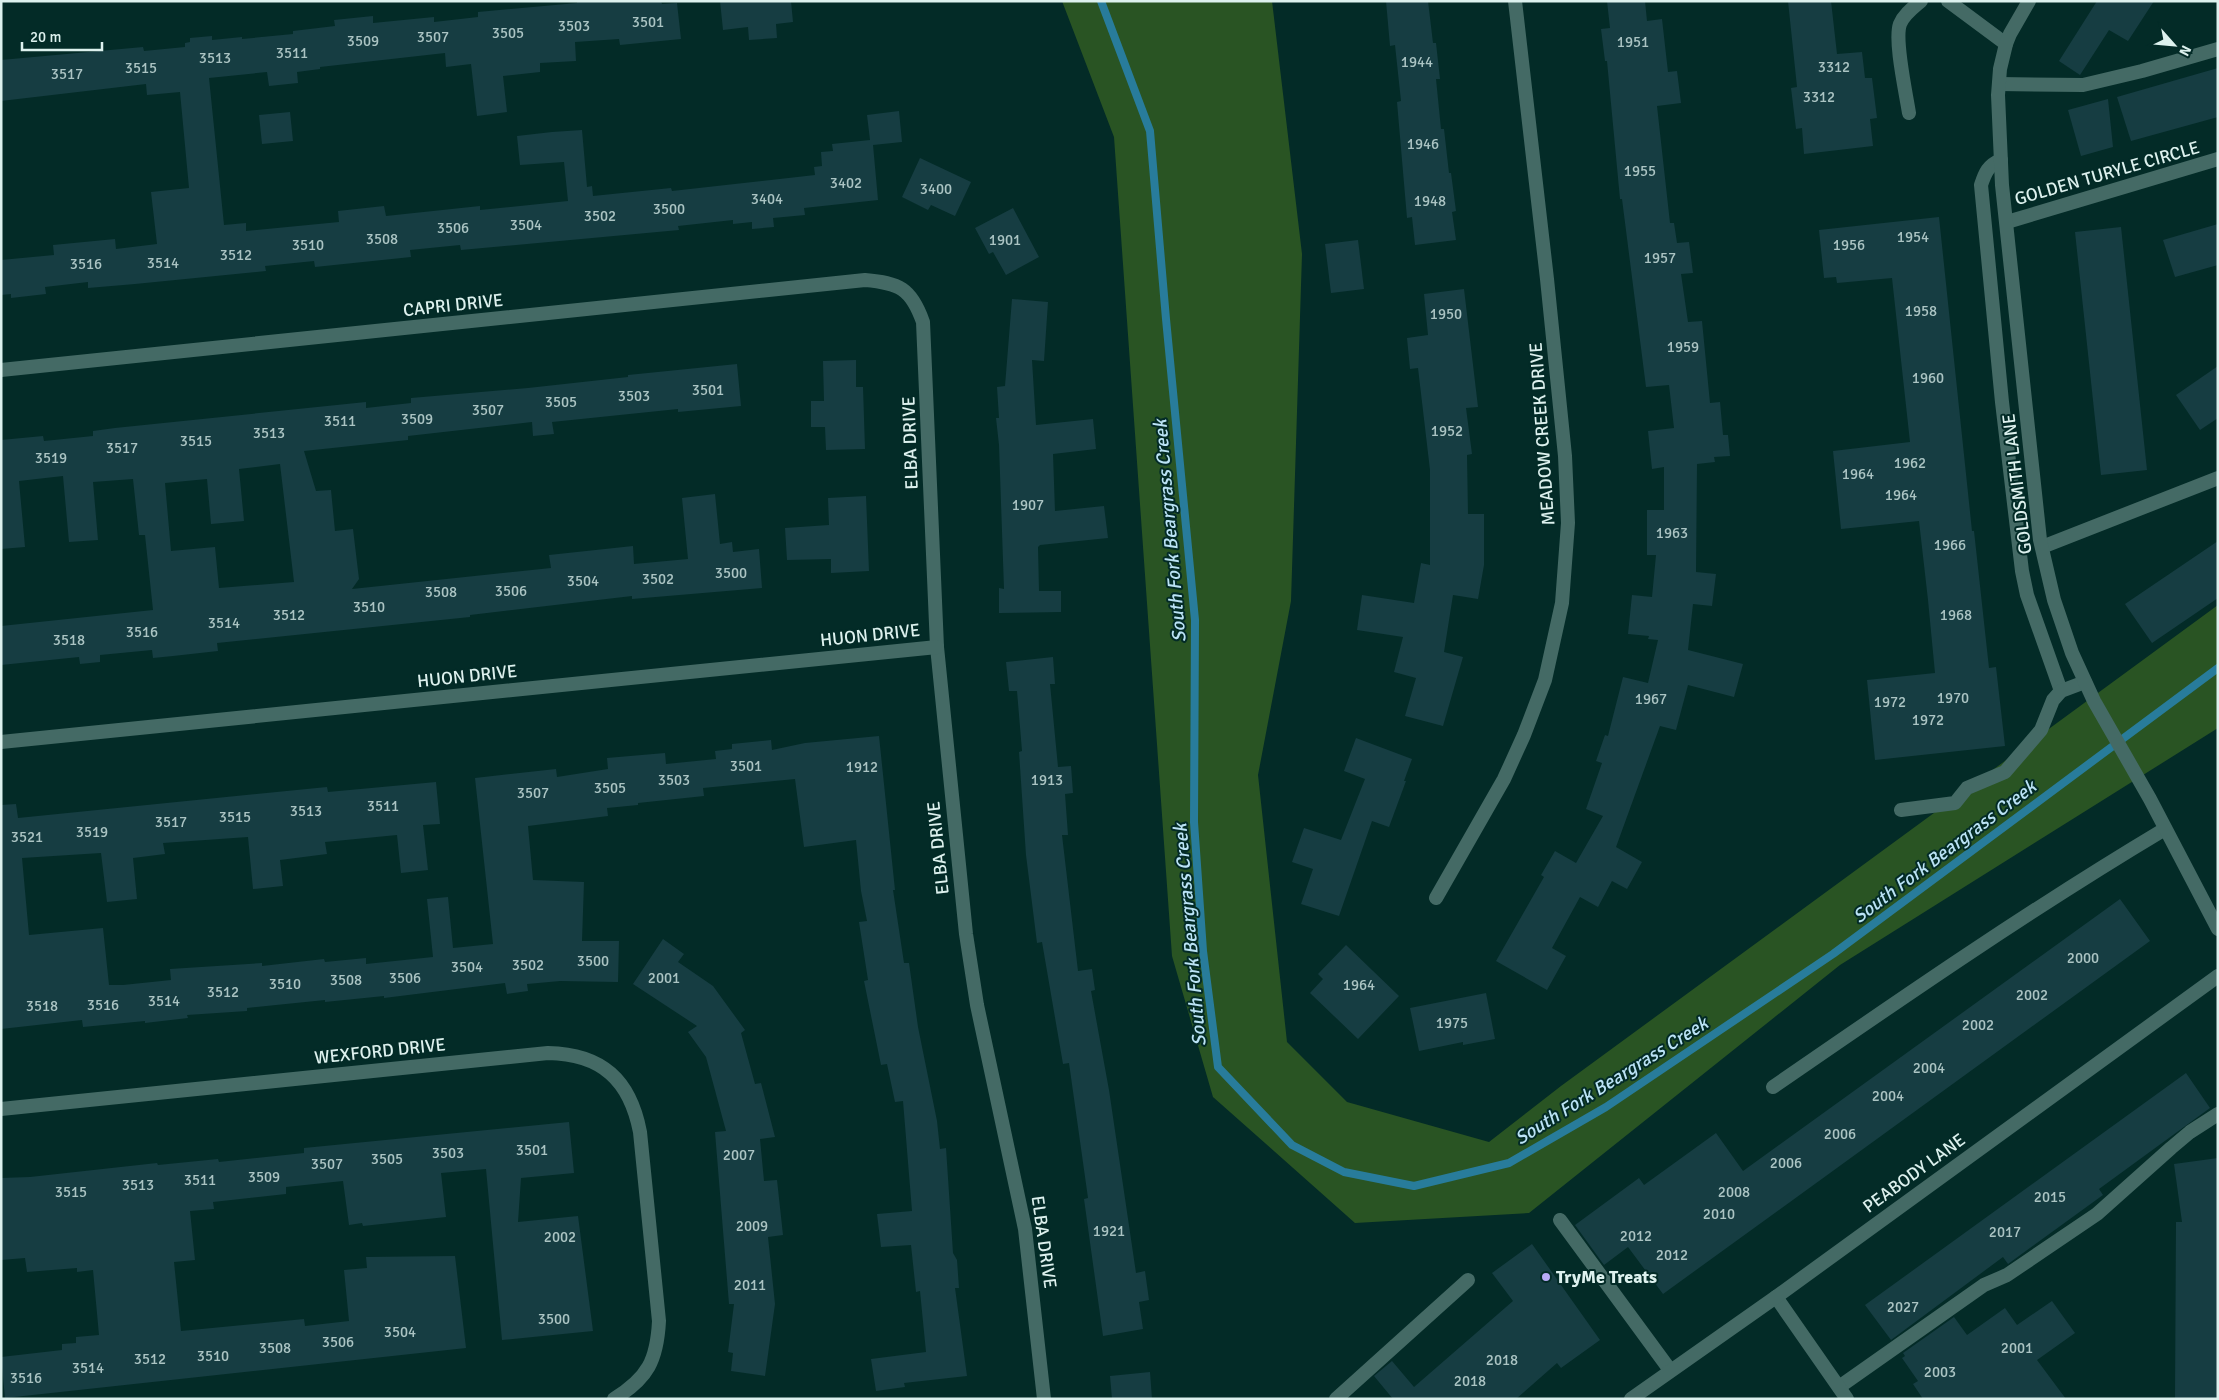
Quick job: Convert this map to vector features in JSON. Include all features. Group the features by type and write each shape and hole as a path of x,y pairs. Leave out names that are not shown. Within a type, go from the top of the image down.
{"street":[{"name":"MEADOW CREEK DRIVE","path":"1436,898 1504,779 1524,735 1545,680 1562,603 1568,523 1565,456 1547,278 1514,1"},
{"path":"1909,113 1899,38 1900,24 1907,13 1922,1"},
{"path":"1948,1 2006,44"},
{"name":"GOLDSMITH LANE","path":"2030,1 2006,44 1999,84 2001,160 2042,547 2054,600 2072,653 2085,682 2150,799 2218,930"},
{"path":"1999,84 2083,85 2142,71 2218,49"},
{"name":"GOLDEN TURYLE CIRCLE","path":"2007,222 2218,159"},
{"path":"2001,160 1994,163 1986,172 1981,185 2002,402 2022,571 2027,594 2061,691"},
{"name":"CAPRI DRIVE","path":"1,370 865,280 887,282 907,292"},
{"name":"ELBA DRIVE","path":"907,292 916,302 923,322 937,647 966,934 978,1005 1025,1229 1044,1399"},
{"path":"2042,547 2218,478"},
{"name":"HUON DRIVE","path":"1,742 937,647"},
{"path":"1901,810 1955,803 1968,788 2004,772 2041,730 2053,700 2061,691 2085,682"},
{"path":"1773,1087 1944,968 2087,875 2165,829"},
{"name":"PEABODY LANE","path":"1631,1399 2218,976"},
{"name":"WEXFORD DRIVE","path":"1,1109 548,1053 566,1053 598,1064 614,1076 627,1092 636,1111 649,1212 659,1321 658,1342 653,1360 629,1390 614,1399"},
{"path":"1776,1296 1843,1393 1984,1285 2008,1275 2098,1214 2190,1132 2218,1114"},
{"path":"1560,1220 1670,1370"},
{"path":"1336,1399 1468,1280"}],"green space":[{"path":"1062,1 1272,1 1302,254 1291,601 1258,775 1287,1042 1347,1102 1489,1142 1561,1086 2218,605 2218,728 1840,965 1529,1213 1355,1223 1213,1097 1172,956 1114,137"}],"building":[{"path":"577,1 661,1 662,4 677,3 681,39 620,45 619,39 575,42 576,61 540,63 540,72 503,76 507,112 477,116 471,64 446,67 445,53 320,67 320,69 297,72 298,83 269,86 267,72 209,78 224,225 246,223 246,231 339,222 338,211 384,206 386,216 480,206 480,210 568,201 564,162 520,165 517,136 552,132 582,130 587,187 592,186 593,196 671,188 672,191 815,175 814,167 822,166 821,152 833,151 832,144 870,140 867,115 899,111 902,142 873,145 878,200 804,208 805,215 773,218 774,227 752,229 752,222 733,224 733,220 678,226 679,230 461,250 460,245 410,250 411,257 315,267 314,261 265,266 266,271 88,288 88,282 45,287 46,294 11,298 11,294 1,295 1,260 54,255 53,245 115,239 116,249 157,244 151,192 189,188 180,92 147,95 146,84 1,101 1,60 143,47 144,51 185,47 185,43 190,42 190,38 212,36 212,40 242,37 242,39 293,34 293,31 335,26 334,20 373,16 373,23 434,17 434,22 478,17 478,12 577,3"},
{"path":"720,1 791,1 793,22 776,24 777,38 749,40 748,27 723,30"},
{"path":"1386,1 1428,1 1433,43 1436,43 1440,79 1436,79 1441,129 1444,129 1456,211 1452,212 1456,240 1415,245 1412,217 1407,218 1397,102 1401,101 1395,45 1390,46"},
{"path":"1607,1 1645,1 1647,21 1662,19 1668,72 1677,71 1681,103 1657,106 1670,223 1674,223 1677,243 1689,242 1693,273 1681,274 1688,322 1702,321 1710,403 1720,402 1723,435 1728,435 1730,456 1714,457 1715,462 1697,464 1696,572 1716,574 1712,606 1693,604 1688,650 1743,664 1734,697 1688,685 1676,730 1660,726 1616,847 1642,862 1627,889 1612,881 1598,907 1580,897 1552,948 1566,956 1547,990 1496,961 1544,877 1541,875 1555,851 1576,863 1603,816 1586,809 1602,763 1596,761 1605,735 1608,736 1623,677 1648,683 1658,640 1648,639 1649,636 1628,634 1632,595 1652,597 1656,555 1647,555 1647,510 1664,510 1664,467 1652,469 1648,431 1674,428 1669,385 1646,387 1622,199 1620,199 1607,61 1605,61 1601,29 1610,28"},
{"path":"1788,1 1831,1 1837,54 1862,52 1865,78 1872,78 1877,118 1870,119 1873,146 1804,154 1802,128 1796,129 1791,88 1797,87"},
{"path":"2097,1 2154,1 2128,41 2109,30 2080,75 2059,61"},
{"path":"2218,68 2218,117 2131,141 2117,97"},
{"path":"2108,99 2113,147 2081,156 2068,110"},
{"path":"290,112 293,141 262,144 259,115"},
{"path":"920,158 971,182 955,216 931,205 928,210 902,197"},
{"path":"1013,208 1039,257 1006,275 993,252 989,254 975,228"},
{"path":"1939,217 1972,531 1974,531 1989,668 1996,667 2005,746 1875,760 1867,680 1935,673 1928,600 1919,521 1841,529 1833,451 1910,442 1892,278 1837,283 1836,277 1824,278 1819,230"},
{"path":"2218,224 2218,265 2175,277 2163,240"},
{"path":"2121,227 2147,470 2101,475 2075,232"},
{"path":"1358,240 1364,289 1331,293 1325,244"},
{"path":"1464,289 1478,407 1466,408 1472,454 1467,455 1468,514 1484,514 1484,565 1478,599 1453,595 1444,652 1463,657 1443,726 1405,716 1416,678 1394,672 1403,637 1357,630 1362,595 1414,603 1421,563 1430,565 1430,470 1418,368 1410,369 1407,338 1428,335 1424,294"},
{"path":"1012,299 1048,302 1044,361 1032,360 1036,425 1093,419 1096,449 1053,454 1055,511 1104,506 1108,538 1040,545 1038,547 1039,591 1061,591 1061,612 999,613 999,588 1004,589 999,445 996,418 999,418 997,387 1005,386"},
{"path":"856,360 856,387 863,387 865,449 826,450 825,427 811,427 811,401 824,401 823,361"},
{"path":"737,364 741,406 678,412 678,409 552,422 554,434 533,436 532,422 408,436 408,440 304,451 316,491 331,490 335,531 353,529 359,579 352,589 551,568 549,555 633,546 634,564 688,559 682,498 715,494 720,544 732,542 733,552 759,549 762,588 632,599 632,596 470,615 470,617 217,643 218,651 173,656 153,658 152,650 100,655 100,662 80,664 79,657 1,665 1,626 153,610 145,535 139,535 133,479 93,482 98,540 69,542 63,476 19,481 25,547 1,549 1,440 43,436 44,441 93,436 93,431 115,428 366,402 366,408 411,403 411,398 528,388 628,377 628,375","holes":["280,464 294,582 219,588 215,547 171,551 165,483 207,479 211,524 244,521 239,469"]},
{"path":"2218,366 2218,418 2200,430 2176,395"},
{"path":"866,496 869,571 831,573 831,559 787,560 785,528 829,525 828,498"},
{"path":"2218,541 2218,598 2152,643 2125,604"},
{"path":"1053,657 1055,684 1050,684 1058,767 1071,766 1073,793 1065,794 1068,835 1062,835 1078,971 1092,969 1095,990 1091,991 1109,1090 1136,1273 1145,1271 1149,1300 1139,1302 1143,1329 1103,1336 1084,1199 1088,1198 1069,1063 1063,1064 1042,942 1037,943 1026,855 1019,752 1022,751 1017,691 1009,691 1006,662"},
{"path":"879,736 895,890 893,890 904,963 909,963 918,1027 937,1121 940,1149 946,1148 953,1253 957,1260 959,1288 955,1288 967,1376 904,1383 905,1387 876,1391 871,1359 926,1352 920,1291 916,1292 911,1245 881,1247 877,1214 912,1211 903,1101 895,1102 887,1064 881,1065 864,981 868,980 859,922 867,921 861,891 856,840 804,847 795,779 703,788 704,796 607,808 608,816 528,826 533,880 584,882 582,941 619,941 618,982 560,981 527,984 528,991 507,994 505,983 384,998 384,996 325,1002 325,1000 247,1008 247,1011 187,1015 188,1018 145,1023 145,1021 83,1027 82,1020 1,1029 1,805 16,804 18,818 327,787 328,792 436,782 440,824 423,825 428,870 401,873 397,835 325,842 327,854 280,860 283,886 253,889 248,837 163,843 165,854 133,858 137,899 107,902 101,853 22,858 29,935 103,928 109,985 123,985 171,980 170,969 262,963 262,966 324,959 325,962 366,958 366,964 433,957 427,899 448,897 453,948 493,944 475,778 556,769 557,777 608,769 607,758 665,753 666,764 716,759 715,751 732,749 732,744 771,740 772,750 805,743"},
{"path":"1356,738 1412,759 1389,827 1372,821 1339,916 1301,904 1313,869 1292,862 1304,828 1341,840 1365,779 1344,771"},
{"path":"2120,899 2150,941 1663,1294 1628,1247 1604,1265 1575,1225 1639,1178 1644,1185 1716,1133 1743,1171"},
{"path":"663,939 684,954 678,962 713,986 745,1030 741,1033 755,1084 761,1083 775,1137 760,1139 764,1181 777,1180 783,1235 768,1237 775,1304 765,1376 731,1371 733,1353 728,1352 734,1304 729,1304 715,1132 726,1131 706,1057 688,1032 697,1026 633,984"},
{"path":"1346,945 1399,996 1358,1039 1310,993 1323,979 1318,974"},
{"path":"1486,993 1495,1039 1463,1045 1463,1042 1419,1051 1410,1008"},
{"path":"2186,1073 2210,1108 2099,1189 2103,1195 2008,1264 2003,1257 1891,1340 1865,1305"},
{"path":"569,1122 574,1173 521,1178 518,1222 578,1216 593,1331 502,1340 486,1169 441,1173 446,1217 363,1226 362,1223 349,1225 343,1181 286,1187 286,1194 213,1202 214,1209 190,1211 195,1260 174,1262 181,1331 304,1319 305,1326 349,1321 344,1270 367,1268 366,1257 455,1256 466,1348 5,1398 1,1357 62,1350 62,1344 76,1343 76,1337 99,1335 93,1270 77,1272 77,1268 27,1272 25,1258 1,1260 1,1178 30,1177 157,1163 158,1165 218,1159 219,1162 304,1153 304,1148"},
{"path":"2218,1158 2218,1399 2175,1399 2176,1222 2182,1222 2174,1164"},
{"path":"1532,1244 1600,1340 1561,1368 1557,1363 1516,1399 1393,1399 1374,1376 1392,1361 1414,1387 1513,1301 1492,1273"},
{"path":"2052,1301 2075,1333 2037,1360 2066,1399 1923,1399 1913,1384 1918,1381 1902,1358 1905,1356 1903,1353 1954,1317 1967,1335 2005,1308 2017,1325"},
{"path":"1150,1372 1152,1399 1112,1399 1110,1376"}],"waterway":[{"name":"South Fork Beargrass Creek","path":"1101,1 1150,131 1195,620 1194,822 1203,951 1218,1067 1292,1145 1344,1172 1414,1186 1509,1163 1606,1107 1833,954 2218,668"}],"place":[{"name":"TryMe Treats","path":"1546,1277"}]}
